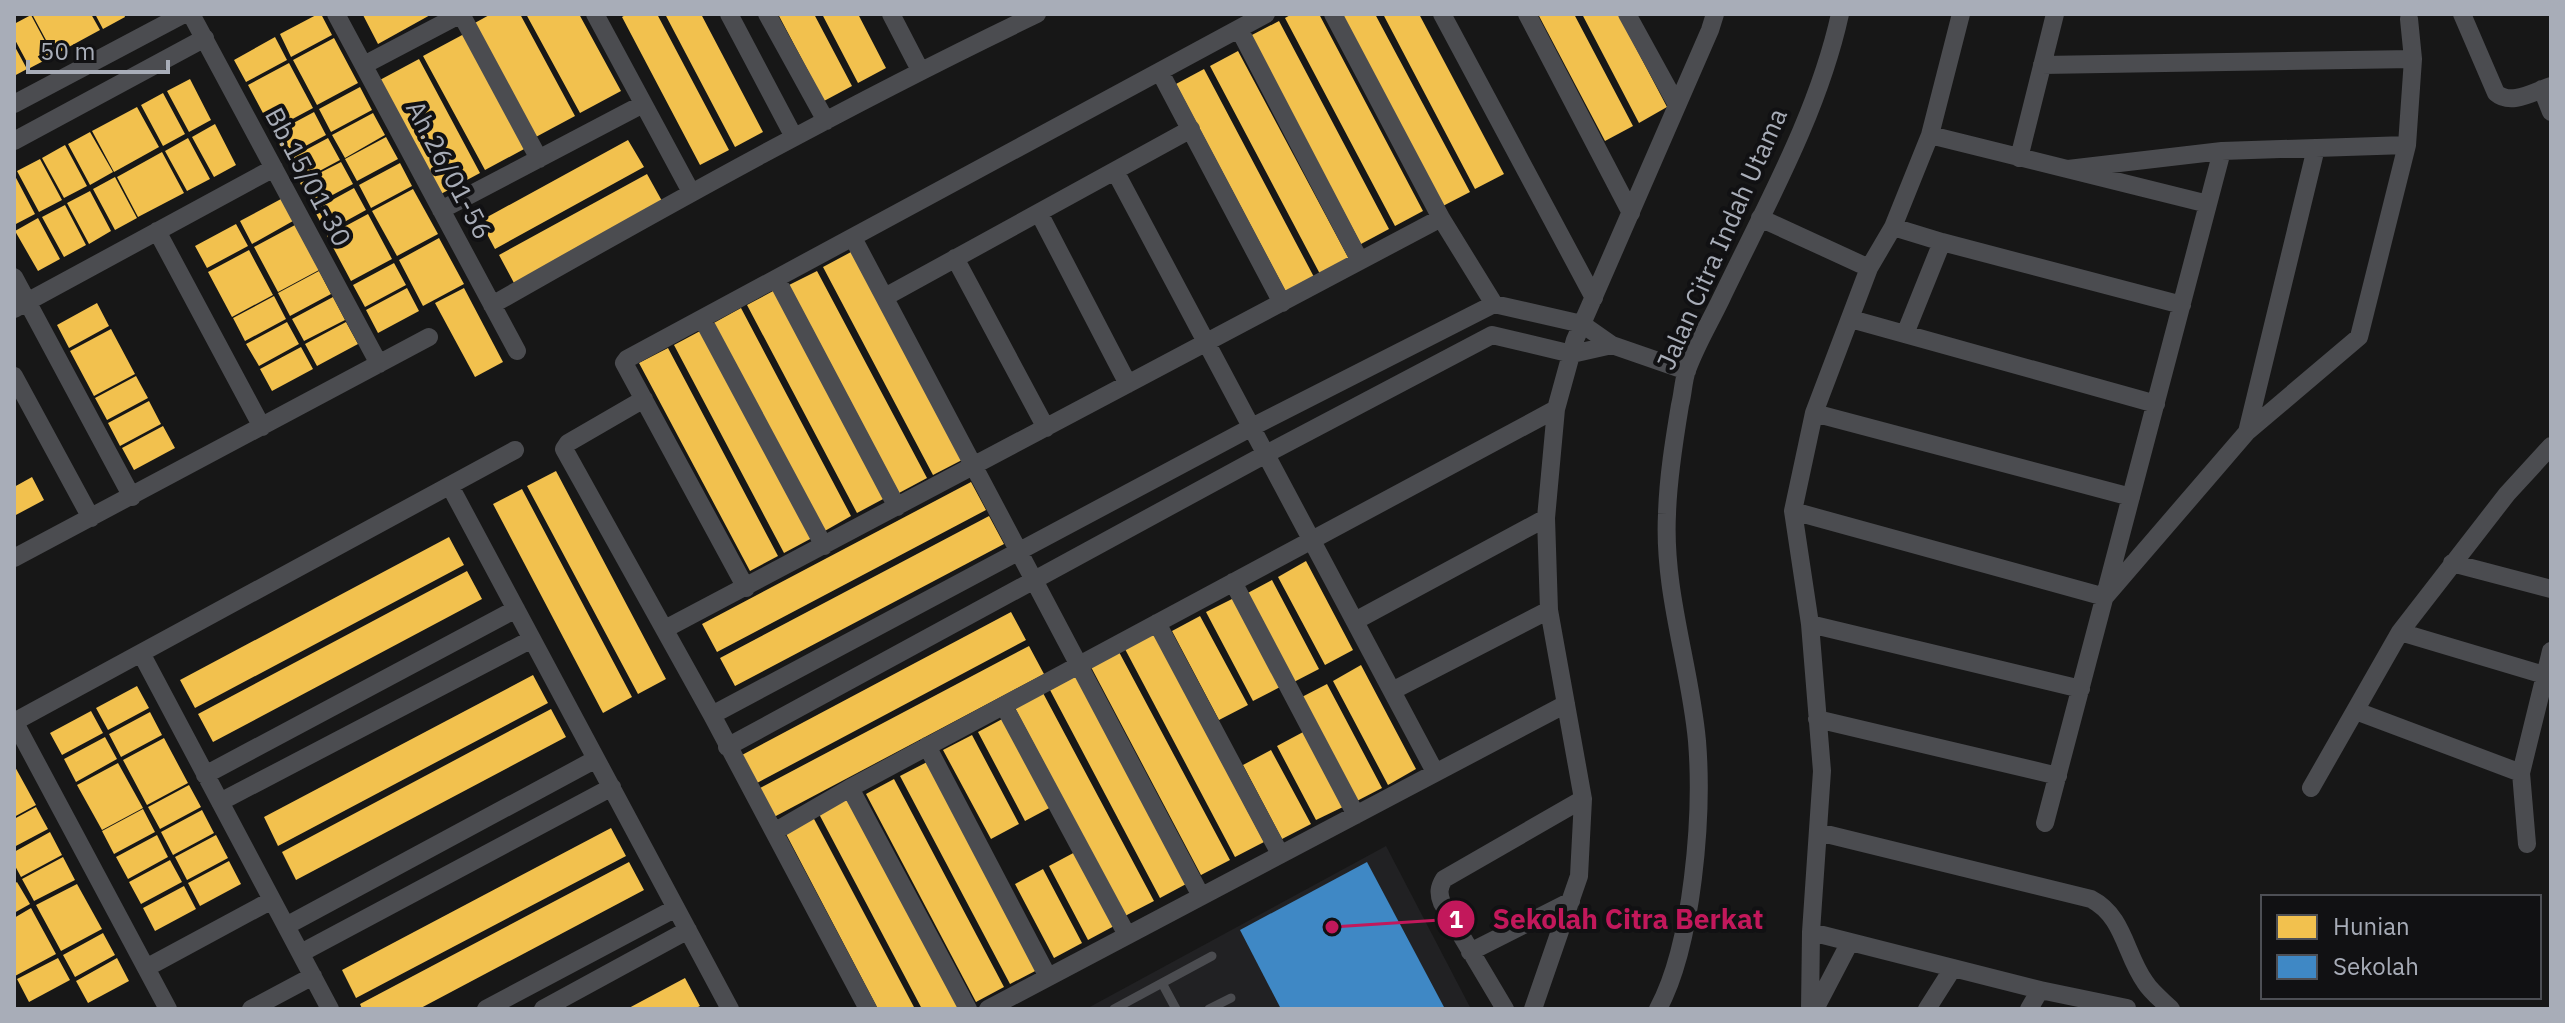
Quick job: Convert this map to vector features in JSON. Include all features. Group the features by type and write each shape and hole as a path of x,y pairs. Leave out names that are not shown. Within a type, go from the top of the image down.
{"street":[{"path":"14,104 184,14"},
{"name":"Bb.15/01-30","path":"191,14 379,364"},
{"name":"Ah.26/01-56","path":"336,14 517,351"},
{"path":"364,65 461,14 539,159"},
{"path":"595,14 691,192"},
{"path":"729,14 794,137"},
{"path":"767,14 826,121"},
{"path":"891,14 920,70"},
{"path":"492,305 794,137 920,70 1037,14"},
{"path":"746,588 624,363 1266,14"},
{"path":"1333,14 1441,218 1494,304"},
{"path":"1442,14 1594,298"},
{"path":"1527,14 1631,213"},
{"path":"1627,14 1677,105"},
{"path":"1533,1009 1579,876 1583,799 1549,610 1546,518 1556,409 1582,324 1715,14"},
{"name":"Jalan Citra Indah Utama","path":"1658,1009 1678,953 1692,888 1699,819 1697,741 1669,583 1666,514 1676,430 1687,371 1799,135 1834,44 1840,14"},
{"path":"1812,1009 1811,932 1822,771 1810,624 1793,511 1814,413 1869,268 1893,227 1930,135 1961,14"},
{"path":"2019,158 2055,14"},
{"path":"2469,16 2496,93 2510,100 2546,88 2551,112"},
{"path":"2105,597 2247,432 2359,337 2407,145 2413,59 2409,19"},
{"path":"1239,29 1360,261"},
{"path":"14,141 205,38"},
{"path":"2042,65 2413,59"},
{"path":"1160,72 1282,303"},
{"path":"441,210 643,104"},
{"path":"885,297 1191,129"},
{"path":"1930,135 2208,204"},
{"path":"2068,169 2222,151 2407,145"},
{"path":"2247,432 2316,148"},
{"path":"2045,823 2222,151"},
{"path":"21,305 274,168"},
{"path":"1115,171 1435,772"},
{"path":"1039,213 1128,384"},
{"path":"665,629 1441,218"},
{"path":"1760,218 1869,268"},
{"path":"1893,227 2182,305"},
{"path":"157,231 262,427"},
{"path":"853,238 1201,896"},
{"path":"1905,334 1942,242"},
{"path":"955,258 1046,428"},
{"path":"14,277 21,305 132,497"},
{"path":"777,280 897,507"},
{"path":"712,715 1252,427 1494,304 1582,324 1612,345 1687,371"},
{"path":"1851,319 2156,404"},
{"path":"703,320 824,546"},
{"path":"727,747 1492,335 1572,354 1612,345"},
{"path":"14,558 429,337"},
{"path":"14,376 91,518"},
{"path":"644,399 568,443 564,449 712,715 868,1009"},
{"path":"774,832 927,746 1556,409"},
{"path":"1814,413 2131,497"},
{"path":"2311,788 2400,632 2507,494 2551,446"},
{"path":"160,1006 146,968 14,722 515,450"},
{"path":"450,486 730,1009"},
{"path":"1793,511 2105,597"},
{"path":"1355,621 1546,518"},
{"path":"2452,563 2551,589"},
{"path":"1233,582 1356,815"},
{"path":"205,775 516,609"},
{"path":"1392,691 1549,610"},
{"path":"1157,623 1280,854"},
{"path":"1810,624 2081,689"},
{"path":"2400,632 2544,675"},
{"path":"220,802 532,639"},
{"path":"2527,844 2521,773 2551,651"},
{"path":"141,653 330,1009"},
{"path":"988,1009 1566,704"},
{"path":"1004,706 1127,935"},
{"path":"2356,711 2521,773"},
{"path":"1817,719 2058,776"},
{"path":"927,746 1048,977"},
{"path":"286,926 596,759"},
{"path":"301,953 612,787"},
{"path":"850,788 968,1009"},
{"path":"1505,1009 1439,896 1444,879 1583,799"},
{"path":"1818,832 2091,899 2117,923 2145,983 2171,1009"},
{"path":"146,968 272,900"},
{"path":"1470,952 1571,901"},
{"path":"486,1009 676,908"},
{"path":"543,1009 688,930"},
{"path":"1811,932 2127,1009 2145,983"},
{"path":"1812,1009 1850,942"},
{"path":"1927,1009 1953,968"},
{"path":"251,1009 313,976"},
{"path":"2029,1009 2040,990"}],"lane":[{"path":"1114,1009 1212,956"},
{"path":"1162,983 1176,1009"},
{"path":"1209,1009 1231,998"}],"shaded area":[{"path":"1386,846 1471,1009 1086,1009"}],"building: Hunian":[{"path":"32,14 91,14 100,30 54,55"},
{"path":"95,14 124,14 125,17 103,29"},
{"path":"321,14 332,35 291,57 280,34"},
{"path":"365,14 432,14 378,44"},
{"path":"491,14 520,14 575,116 534,138 473,24"},
{"path":"526,14 579,14 621,91 580,113"},
{"path":"627,14 657,14 729,150 700,165 622,17"},
{"path":"665,14 701,14 763,132 735,147"},
{"path":"778,14 814,14 852,86 824,101"},
{"path":"822,14 858,14 886,68 858,83"},
{"path":"1292,14 1319,14 1423,211 1395,226 1285,18"},
{"path":"1339,14 1375,14 1470,192 1441,207"},
{"path":"1383,14 1419,14 1504,174 1475,189"},
{"path":"1538,14 1574,14 1633,126 1605,141"},
{"path":"1582,14 1618,14 1667,107 1639,123"},
{"path":"31,15 53,56 30,68 14,38 14,24"},
{"path":"1279,21 1389,229 1361,244 1250,36"},
{"path":"464,34 526,148 485,170 423,56"},
{"path":"275,37 287,60 246,82 234,60"},
{"path":"334,38 358,83 317,105 293,60"},
{"path":"14,45 27,69 14,76"},
{"path":"1238,51 1349,259 1320,274 1210,66"},
{"path":"419,59 480,173 439,195 378,81"},
{"path":"289,63 313,108 272,130 248,85"},
{"path":"1204,69 1314,277 1286,292 1176,84"},
{"path":"190,79 211,120 189,132 167,91"},
{"path":"360,87 372,110 331,132 319,109"},
{"path":"163,93 185,134 163,146 141,105"},
{"path":"137,107 159,147 114,172 92,131"},
{"path":"314,112 326,135 285,157 273,134"},
{"path":"373,113 385,135 345,158 332,135"},
{"path":"215,124 236,165 214,177 192,137"},
{"path":"90,132 113,172 90,185 68,144"},
{"path":"386,137 398,159 357,181 345,159"},
{"path":"188,138 210,179 187,191 165,151"},
{"path":"328,138 340,160 299,182 287,160"},
{"path":"628,140 644,167 495,249 480,221"},
{"path":"65,145 87,186 64,198 42,158"},
{"path":"162,152 184,193 138,217 117,177"},
{"path":"40,159 62,200 39,212 17,171"},
{"path":"341,162 353,184 312,206 300,183"},
{"path":"400,163 412,186 371,208 359,185"},
{"path":"14,174 35,214 14,225"},
{"path":"647,174 662,201 514,283 499,255"},
{"path":"115,177 137,218 115,230 93,189"},
{"path":"354,188 366,210 326,232 314,210"},
{"path":"413,189 438,234 397,256 372,211"},
{"path":"90,191 111,231 89,244 67,203"},
{"path":"281,199 293,221 252,244 240,221"},
{"path":"65,205 86,245 64,257 42,217"},
{"path":"368,214 392,259 351,281 327,236"},
{"path":"38,218 60,259 38,271 15,231"},
{"path":"236,224 248,246 207,268 195,246"},
{"path":"295,225 319,270 278,292 254,247"},
{"path":"439,238 464,284 423,306 399,260"},
{"path":"249,250 273,295 232,317 208,272"},
{"path":"851,252 962,460 933,475 823,267"},
{"path":"394,263 406,285 365,307 353,285"},
{"path":"319,271 331,294 290,316 278,293"},
{"path":"817,271 927,478 899,493 789,285"},
{"path":"407,288 419,311 378,333 366,310"},
{"path":"464,288 503,362 475,377 435,303"},
{"path":"775,290 885,498 857,513 747,305"},
{"path":"274,296 286,319 245,341 233,318"},
{"path":"333,297 345,320 304,341 292,319"},
{"path":"97,303 109,326 69,348 57,325"},
{"path":"741,308 851,516 823,532 712,324"},
{"path":"287,322 299,344 259,366 246,344"},
{"path":"346,322 358,344 317,366 305,344"},
{"path":"111,329 135,374 94,396 70,351"},
{"path":"702,330 812,538 784,553 674,345"},
{"path":"301,347 313,369 272,391 260,369"},
{"path":"668,348 778,556 750,571 639,363"},
{"path":"136,376 148,398 107,420 95,398"},
{"path":"149,401 161,424 120,446 108,423"},
{"path":"163,426 175,448 134,470 122,448"},
{"path":"556,471 666,679 638,694 527,486"},
{"path":"32,477 44,500 14,516 14,487"},
{"path":"971,482 986,510 717,652 702,624"},
{"path":"522,489 632,697 603,713 493,504"},
{"path":"989,516 1004,544 735,686 720,658"},
{"path":"449,537 464,565 195,708 180,680"},
{"path":"1306,561 1353,650 1325,665 1278,577"},
{"path":"467,571 482,599 213,742 198,714"},
{"path":"1272,580 1319,669 1290,684 1244,595"},
{"path":"1234,598 1282,686 1253,701 1206,612"},
{"path":"1011,612 1026,640 757,783 742,755"},
{"path":"1200,616 1248,705 1219,720 1172,631"},
{"path":"1154,634 1264,842 1235,857 1125,649"},
{"path":"1029,646 1044,674 774,817 760,788"},
{"path":"1119,652 1230,860 1201,875 1091,667"},
{"path":"1361,665 1416,769 1388,785 1333,681"},
{"path":"533,675 548,703 278,846 264,817"},
{"path":"1078,675 1188,883 1160,898 1050,690"},
{"path":"1327,684 1382,788 1353,803 1298,699"},
{"path":"137,686 149,708 108,730 96,708"},
{"path":"1043,693 1154,901 1125,916 1015,708"},
{"path":"551,709 566,737 296,880 282,852"},
{"path":"91,711 103,733 62,755 50,733"},
{"path":"150,712 162,735 121,757 109,734"},
{"path":"1006,717 1053,806 1025,821 978,732"},
{"path":"1305,731 1345,806 1316,820 1277,746"},
{"path":"972,735 1019,824 991,839 943,750"},
{"path":"105,737 117,759 76,782 64,759"},
{"path":"164,738 188,783 147,805 123,760"},
{"path":"1271,750 1311,824 1282,839 1243,765"},
{"path":"929,761 1039,969 1010,984 900,776"},
{"path":"118,763 143,808 102,830 77,785"},
{"path":"14,765 36,805 14,817"},
{"path":"894,779 1004,987 976,1002 866,794"},
{"path":"189,785 201,807 160,829 148,807"},
{"path":"847,799 958,1007 922,1009 819,814"},
{"path":"36,807 48,829 14,847 14,819"},
{"path":"143,809 155,832 114,854 102,831"},
{"path":"202,810 214,833 173,855 161,832"},
{"path":"813,817 915,1009 878,1009 785,832"},
{"path":"611,828 626,856 356,998 342,970"},
{"path":"50,832 62,855 21,877 14,864 14,852"},
{"path":"157,835 168,857 128,879 116,857"},
{"path":"216,835 228,858 187,880 175,857"},
{"path":"1077,851 1116,925 1088,940 1049,866"},
{"path":"63,857 75,880 34,901 22,879"},
{"path":"170,860 182,882 141,904 129,882"},
{"path":"229,861 241,884 200,906 188,883"},
{"path":"629,862 644,890 419,1009 362,1009 360,1004"},
{"path":"1043,869 1082,943 1054,958 1015,884"},
{"path":"17,882 30,904 14,913 14,884"},
{"path":"77,884 102,929 61,951 36,905"},
{"path":"184,886 196,909 155,931 143,908"},
{"path":"31,908 56,954 15,976 14,918"},
{"path":"103,933 115,955 75,977 63,955"},
{"path":"58,958 70,980 29,1002 17,979"},
{"path":"117,958 129,981 88,1003 76,981"},
{"path":"685,978 700,1006 694,1009 627,1009"}],"building: Sekolah":[{"path":"1367,862 1445,1009 1281,1009 1240,930"}],"place":[{"name":"Sekolah Citra Berkat","path":"1332,927"}]}
